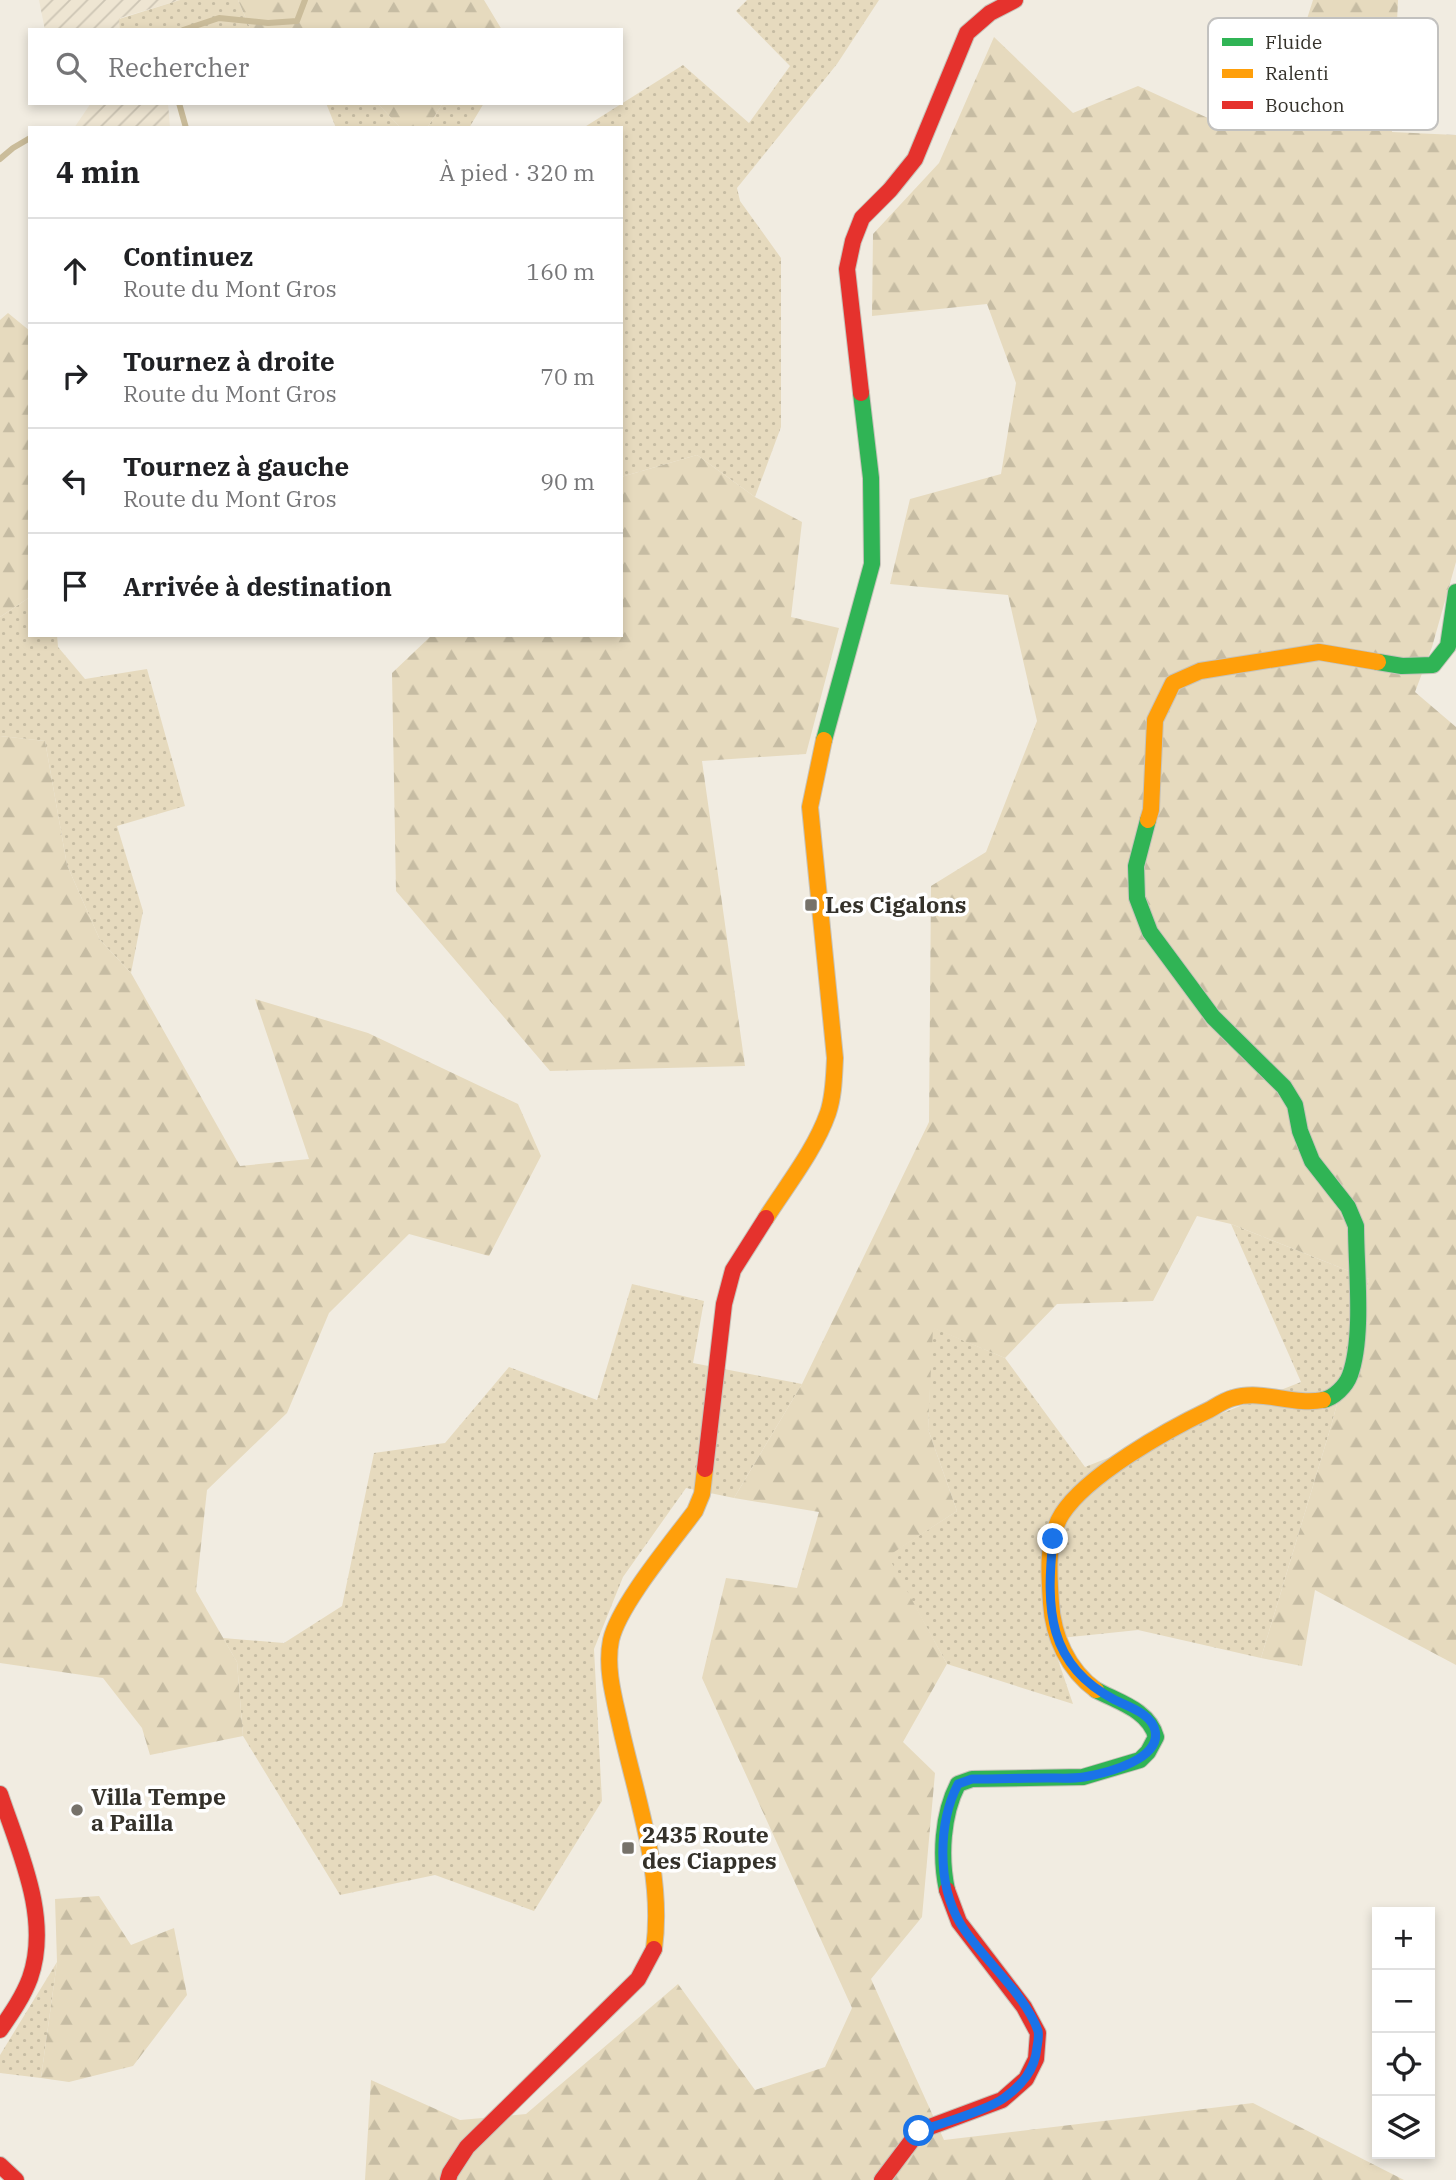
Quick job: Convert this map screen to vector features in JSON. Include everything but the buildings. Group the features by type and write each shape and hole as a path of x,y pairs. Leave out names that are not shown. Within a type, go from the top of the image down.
{"street":[{"path":"448,2180 467,2147 638,1979 654,1948 658,1910 652,1864 613,1692 609,1662 611,1639 622,1612 695,1511 702,1494 724,1304 733,1270 811,1147 828,1113 834,1086 835,1058 810,807 817,765 872,564 871,478 847,269 853,241 862,218 915,159 967,33 990,13 1015,0"},
{"path":"882,2180 919,2131 1002,2100 1026,2080 1036,2059 1038,2033 1024,2007 960,1922 948,1894 942,1866 949,1801 958,1784 972,1779 1083,1777 1140,1760 1156,1737 1153,1725 1142,1714 1094,1689 1078,1675 1062,1648 1052,1622 1049,1574 1053,1539 1061,1515 1084,1488 1166,1430 1233,1398 1265,1395 1312,1402 1332,1398 1349,1378 1355,1354 1356,1226 1348,1207 1312,1161 1300,1131 1295,1105 1284,1087 1213,1017 1150,932 1137,898 1136,866 1151,810 1155,720 1173,683 1200,671 1319,652 1402,666 1433,665 1448,646 1456,592"},
{"path":"0,1794 32,1895 36,1937 33,1969 20,2000 0,2030"},
{"path":"0,2165 16,2180"}],"shaded area":[{"path":"39,0 180,0 120,18 120,28 45,28"},
{"path":"90,105 168,105 170,126 75,126"}],"green space":[{"path":"180,0 238,0 250,28 120,28 119,19"},
{"path":"238,0 484,0 501,28 250,28"},
{"path":"747,0 879,0 837,64 737,188 740,201 781,258 781,427 755,497 697,455 623,476 623,126 586,126 683,65 749,123 790,66 736,11"},
{"path":"1313,0 1398,0 1397,18 1307,18"},
{"path":"994,37 1073,113 1138,86 1208,118 1208,130 1392,130 1456,135 1456,562 1432,647 1415,692 1456,727 1456,1665 1315,1590 1302,1666 1261,1658 1332,1423 1369,1279 1231,1224 1197,1216 1153,1301 1057,1304 1005,1358 933,1328 928,1429 957,1511 888,1556 947,1664 903,1742 935,1773 922,1917 871,1979 944,2140 1253,2103 1404,2180 365,2180 371,2080 460,2120 526,2114 678,1984 755,2090 825,2067 852,2008 702,1678 726,1578 797,1588 819,1512 734,1498 802,1384 929,1122 931,886 986,852 1037,721 1008,595 890,584 910,499 1001,474 1016,383 987,304 872,316 873,234 939,163"},
{"path":"327,105 379,105 399,126 335,126"},
{"path":"379,105 442,105 428,126 399,126"},
{"path":"442,105 483,105 470,126 428,126"},
{"path":"8,313 28,329 28,598 0,617 0,320"},
{"path":"697,455 755,497 802,522 791,617 839,628 806,754 702,761 745,1066 550,1071 396,891 392,673 430,637 623,637 623,476"},
{"path":"28,598 28,637 57,637 58,647 85,679 147,669 185,806 117,826 143,911 131,973 100,940 67,865 45,741 0,736 0,617"},
{"path":"0,736 45,741 67,865 100,940 131,973 240,1166 309,1159 255,999 368,1033 518,1104 541,1156 489,1256 409,1234 329,1313 287,1413 207,1490 196,1591 237,1662 243,1736 150,1755 142,1728 103,1678 0,1663"},
{"path":"1231,1224 1369,1279 1332,1423 1261,1658 1138,1630 1051,1639 1073,1704 947,1664 887,1556 957,1511 928,1429 932,1327 1005,1358 1085,1467 1301,1382"},
{"path":"632,1284 704,1301 693,1363 802,1384 734,1498 686,1488 623,1577 594,1649 602,1801 534,1911 435,1875 340,1895 243,1736 237,1662 223,1638 284,1643 342,1606 374,1453 445,1443 509,1367 597,1400"},
{"path":"99,1896 131,1945 174,1928 187,1995 133,2066 69,2082 41,2078 57,1962 55,1899"},
{"path":"57,1962 41,2078 0,2073 0,2055"}],"waterway":[{"path":"189,28 219,18 268,23 297,21 305,0"},
{"path":"180,105 185,126"},
{"path":"0,159 28,139"}],"traffic: fast":[{"path":"824,740 872,564 871,478 861,393"},
{"path":"1378,662 1402,666 1433,665 1448,646 1456,592"},
{"path":"1148,820 1136,866 1137,898 1150,932 1213,1017 1284,1087 1295,1105 1300,1131 1312,1161 1348,1207 1356,1226 1358,1322 1354,1359 1346,1383 1335,1394 1323,1400"},
{"path":"947,1890 944,1836 949,1809 958,1784 972,1779 1083,1777 1140,1760 1148,1752 1156,1737 1147,1720 1132,1708 1096,1690"}],"traffic: slow":[{"path":"1148,820 1151,810 1155,720 1173,683 1200,671 1319,652 1378,662"},
{"path":"766,1218 816,1140 828,1113 833,1092 835,1058 810,807 824,740"},
{"path":"1096,1690 1077,1673 1070,1662 1059,1640 1052,1615 1051,1546 1062,1514 1074,1499 1108,1469 1172,1429 1227,1400 1256,1395 1300,1401 1323,1400"},
{"path":"654,1949 656,1921 652,1866 614,1696 609,1651 624,1609 695,1511 702,1494 705,1469"}],"traffic: jam":[{"path":"861,393 847,269 853,241 862,218 890,190 915,159 967,33 990,13 1015,0"},
{"path":"705,1469 724,1304 733,1270 766,1218"},
{"path":"0,1794 30,1885 37,1932 36,1955 30,1978 0,2030"},
{"path":"882,2180 919,2131 1002,2100 1026,2079 1036,2059 1038,2033 1024,2007 959,1922 947,1890"},
{"path":"448,2180 467,2147 638,1979 654,1949"},
{"path":"0,2165 16,2180"}],"place":[{"name":"Les Cigalons","path":"811,905"},
{"name":"Villa Tempe a Pailla","path":"77,1810"},
{"name":"2435 Route des Ciappes","path":"628,1848"}],"route":[{"path":"919,2131 1002,2100 1026,2080 1036,2059 1038,2033 1024,2007 960,1922 948,1894 942,1866 949,1801 958,1784 972,1779 1083,1777 1140,1760 1156,1737 1153,1725 1142,1714 1094,1689 1078,1675 1062,1648 1052,1622 1049,1574 1053,1539"}]}
